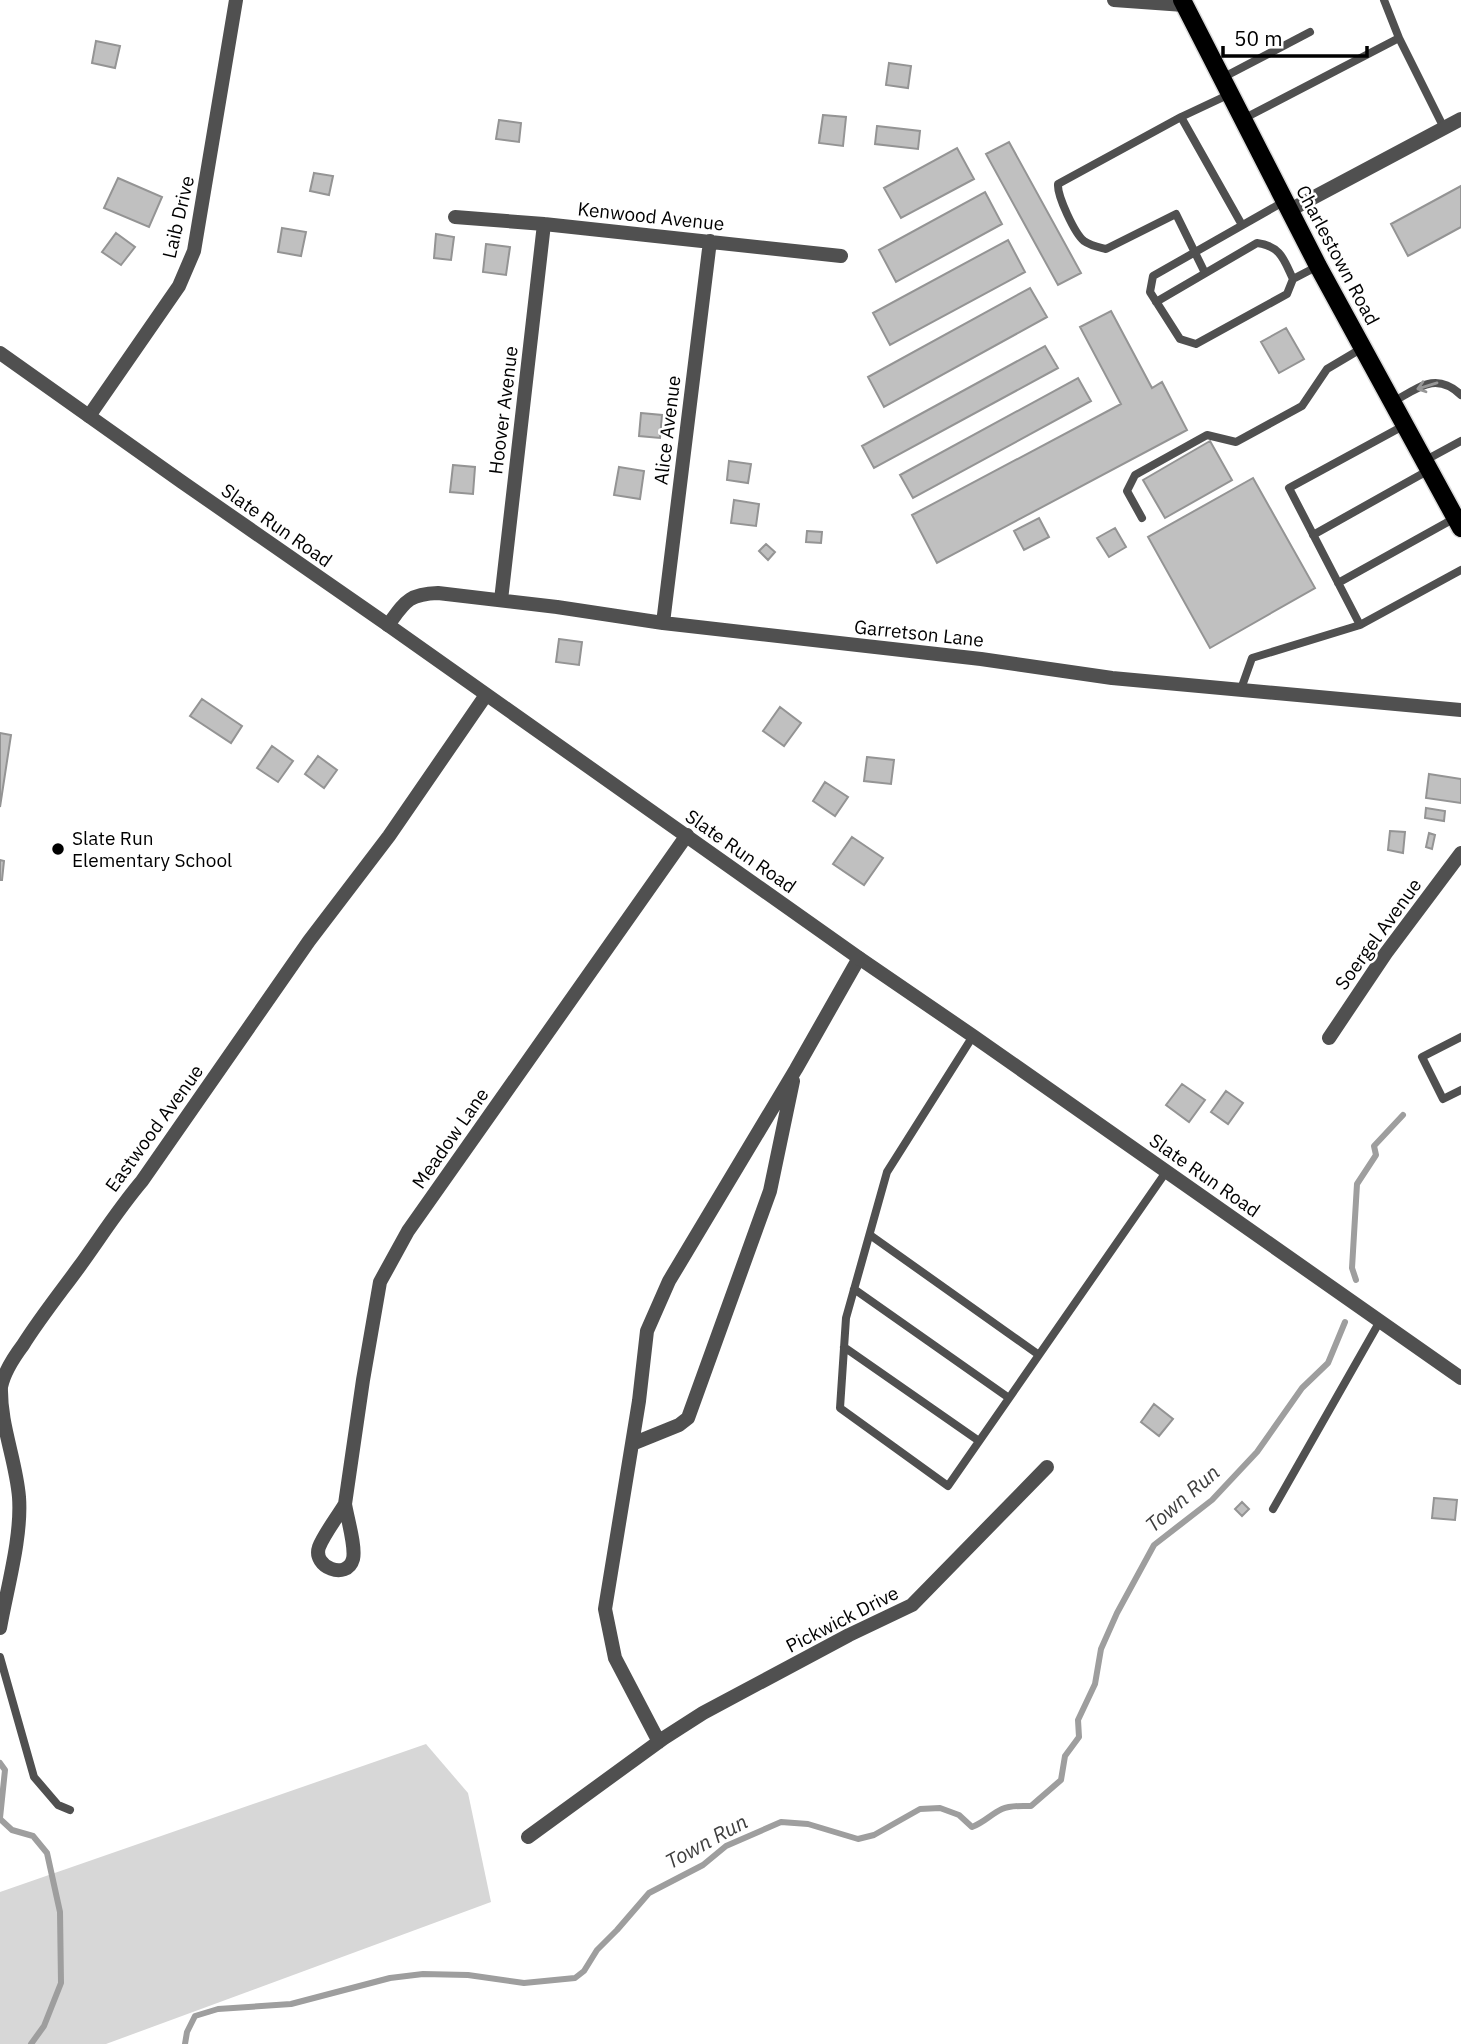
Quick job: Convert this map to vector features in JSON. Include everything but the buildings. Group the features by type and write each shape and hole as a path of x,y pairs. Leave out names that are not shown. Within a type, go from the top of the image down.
{"main road":[{"name":"Charlestown Road","path":"1183,3 1318,266 1458,523"}],"street":[{"name":"Laib Drive","path":"89,416 179,286 194,251 236,0"},
{"path":"1114,0 1183,3"},
{"path":"1287,205 1461,119"},
{"name":"Kenwood Avenue","path":"456,217 841,256"},
{"name":"Hoover Avenue","path":"501,600 544,224"},
{"name":"Alice Avenue","path":"663,623 710,241"},
{"name":"Slate Run Road","path":"0,353 1461,1378"},
{"name":"Garretson Lane","path":"388,625 403,604 418,594 438,593 663,623 981,659 1112,678 1461,710"},
{"name":"Eastwood Avenue","path":"0,1628 19,1523 19,1494 0,1414 3,1373 44,1312 142,1181 309,941 389,836 486,695"},
{"name":"Meadow Lane","path":"345,1504 380,1282 408,1231 687,835"},
{"name":"Soergel Avenue","path":"1329,1038 1386,953 1461,853"},
{"path":"659,1742 615,1658 605,1609 639,1401 647,1331 669,1281 859,958"},
{"path":"632,1444 679,1425 688,1418 770,1191 796,1069"},
{"name":"Pickwick Drive","path":"528,1837 659,1742 738,1693 912,1605 1048,1467"}],"lane":[{"path":"1384,0 1399,38 1444,128"},
{"path":"1205,273 1176,214 1106,249 1081,240 1058,193 1058,184 1181,117 1310,32"},
{"path":"1243,119 1399,38"},
{"path":"1181,117 1242,225"},
{"path":"1287,205 1242,225 1153,276 1150,292 1180,339 1196,344 1287,294 1293,279 1318,266"},
{"path":"1156,302 1257,243 1267,244 1280,252 1293,279"},
{"path":"1142,518 1127,491 1135,475 1207,435 1236,442 1302,406 1327,369 1363,347"},
{"path":"1393,402 1425,384 1438,382 1450,384 1461,395"},
{"path":"1360,625 1289,488 1405,425"},
{"path":"1313,535 1427,466 1461,441"},
{"path":"1338,583 1458,523"},
{"path":"1241,689 1252,658 1360,625 1461,570"},
{"path":"973,1036 887,1172 846,1318 839,1408 948,1486 1166,1172"},
{"path":"1461,1037 1422,1057 1443,1099 1461,1090"},
{"path":"870,1235 1039,1355"},
{"path":"854,1289 1009,1398"},
{"path":"1273,1509 1380,1321"},
{"path":"844,1348 979,1441"},
{"path":"0,1657 34,1777 58,1805 70,1810"}],"shaded area":[{"path":"426,1744 468,1793 491,1902 106,2044 0,2044 0,1892"}],"waterway":[{"name":"Town Run","path":"1356,1280 1352,1268 1357,1184 1376,1155 1374,1146 1403,1115"},
{"name":"Town Run","path":"185,2044 187,2032 195,2016 218,2009 291,2004 390,1978 423,1974 468,1975 524,1983 575,1978 584,1971 597,1950 649,1893 703,1865 726,1846 781,1822 808,1824 858,1839 874,1835 920,1809 940,1808 959,1815 972,1827 1005,1808 1031,1806 1061,1780 1065,1756 1079,1737 1078,1720 1095,1684 1101,1649 1154,1545 1212,1500 1257,1452 1302,1388 1328,1363 1345,1322"},
{"path":"0,1763 5,1770 0,1818"},
{"path":"0,1819 12,1830 33,1836 47,1853 60,1912 61,1983 44,2026 31,2044"}],"place":[{"name":"Slate Run Elementary School","path":"58,849"}]}
